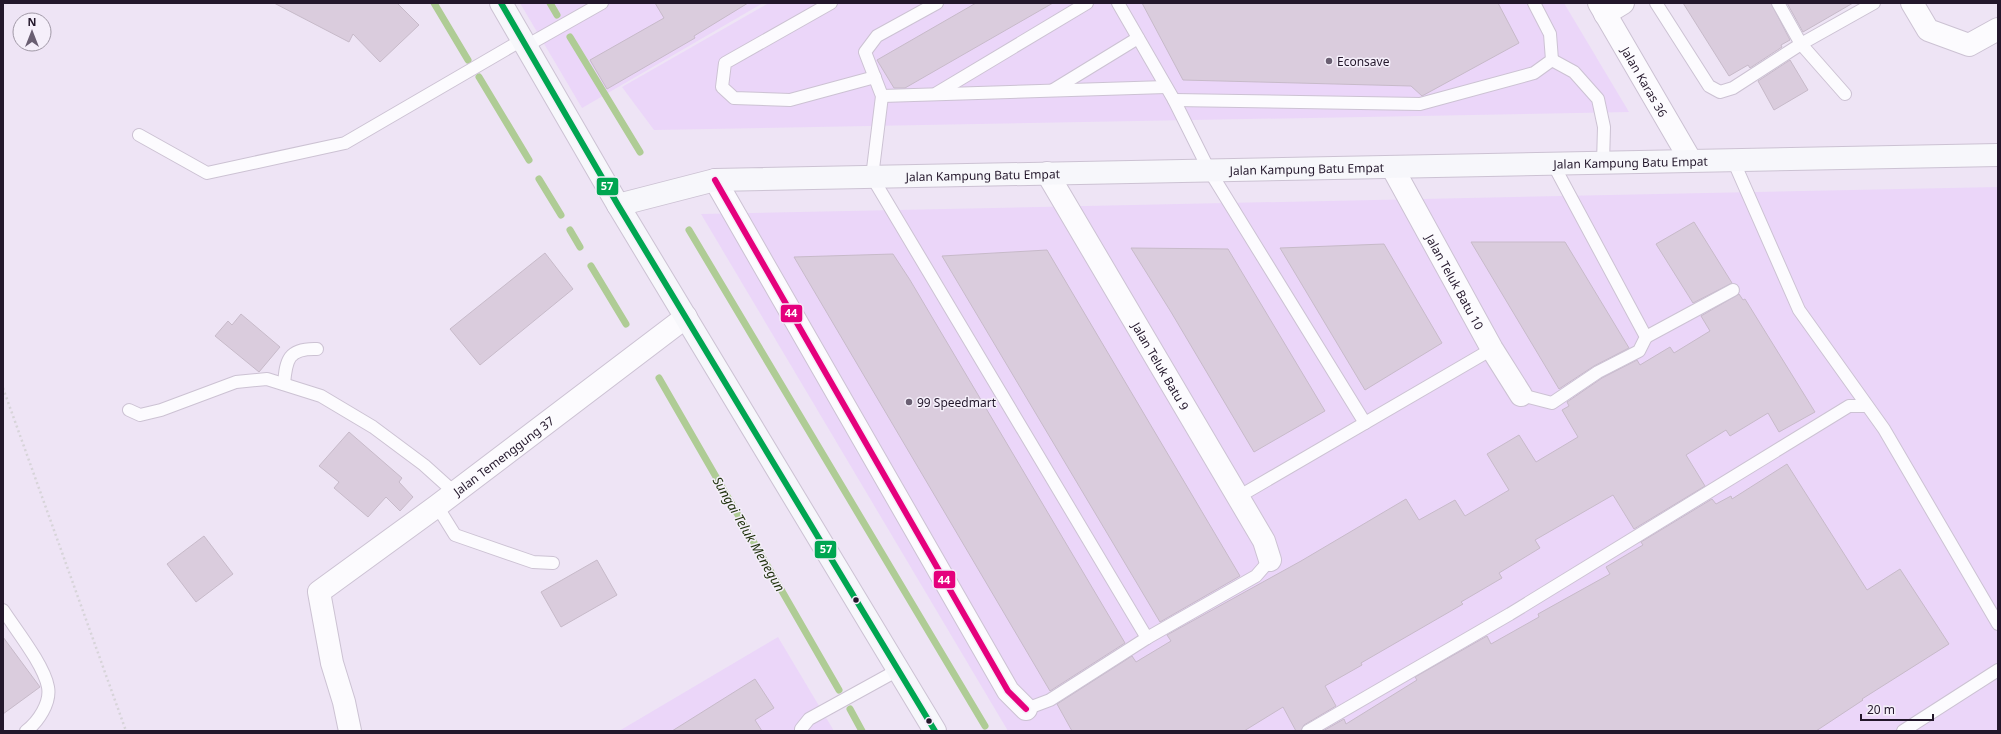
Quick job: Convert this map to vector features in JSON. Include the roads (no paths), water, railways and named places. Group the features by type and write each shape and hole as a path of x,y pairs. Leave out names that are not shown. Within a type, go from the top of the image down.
{"main road":[{"path":"501,3 618,205 935,731"},
{"name":"Jalan Kampung Batu Empat","path":"618,205 716,180 1998,155"}],"street":[{"path":"1912,3 1928,30 1970,45 1998,29"},
{"name":"Jalan Karas 36","path":"1609,7 1691,161"},
{"name":"Jalan Teluk Batu 10","path":"1392,167 1492,349 1521,395"},
{"name":"Jalan Teluk Batu 9","path":"1047,173 1264,541 1270,560"},
{"path":"716,180 1008,691 1026,708"},
{"name":"Jalan Temenggung 37","path":"350,731 344,702 332,663 319,592 437,506 686,317"}],"lane":[{"path":"139,135 207,173 345,143 524,43 602,3"},
{"path":"831,3 725,63 722,87 734,98 790,100 875,77"},
{"path":"937,3 877,36 865,52 882,96 872,177 1148,638"},
{"path":"936,94 1087,3"},
{"path":"1118,3 1174,100 1209,170 1365,423"},
{"path":"1534,3 1550,34 1552,60"},
{"path":"1656,3 1709,86 1720,92 1732,88 1801,44 1874,3"},
{"path":"1778,3 1801,44 1845,94"},
{"path":"1052,90 1138,38"},
{"path":"1174,100 1420,104 1534,73 1552,60"},
{"path":"1552,60 1574,72 1598,99 1604,127 1603,163"},
{"path":"882,96 1166,87"},
{"path":"1733,160 1799,310 1884,429 1998,624"},
{"path":"1553,164 1646,337"},
{"path":"1521,395 1552,403 1598,372 1639,351 1646,337 1733,290"},
{"path":"284,384 286,363 296,352 304,349 317,349"},
{"path":"1238,497 1492,349"},
{"path":"129,410 140,415 161,410 236,382 267,379 321,396 373,427 424,465 454,492"},
{"path":"1308,731 1510,614 1849,406 1867,406"},
{"path":"437,506 455,535 532,562 554,563"},
{"path":"1026,708 1050,700 1148,638 1256,576 1270,560"},
{"path":"3,610 40,667 48,687 48,704 29,730"},
{"path":"801,731 800,729 809,718 898,670"},
{"path":"1903,731 1998,670"}],"waterway":[{"name":"Sungai Teluk Menegun","path":"434,3 468,60"},
{"path":"550,3 557,15"},
{"path":"570,37 640,152"},
{"name":"Sungai Teluk Menegun","path":"479,77 529,160"},
{"name":"Sungai Teluk Menegun","path":"539,179 561,215"},
{"name":"Sungai Teluk Menegun","path":"570,230 580,247"},
{"path":"689,230 985,726"},
{"name":"Sungai Teluk Menegun","path":"591,266 626,324"},
{"name":"Sungai Teluk Menegun","path":"659,378 839,690"},
{"name":"Sungai Teluk Menegun","path":"850,709 862,731"}],"place":[{"name":"Econsave","path":"1329,61"},
{"name":"99 Speedmart","path":"909,402"}]}
